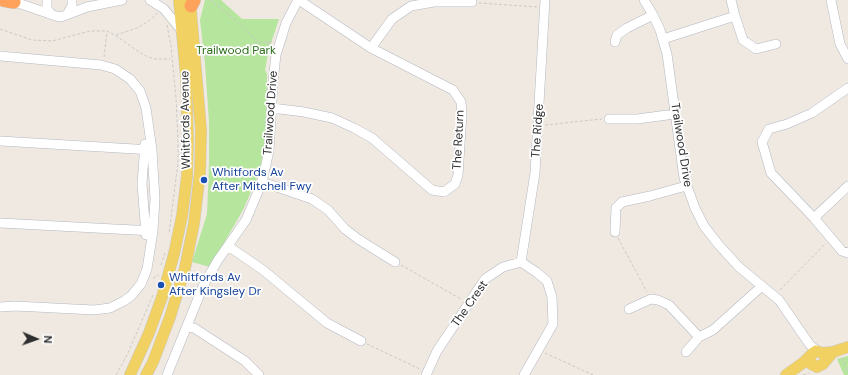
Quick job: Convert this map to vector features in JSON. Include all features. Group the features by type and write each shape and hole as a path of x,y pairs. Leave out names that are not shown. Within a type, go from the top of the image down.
{"main road":[{"name":"Whitfords Avenue","path":"130,375 139,357 160,304 169,273 182,216 187,176 188,138 187,91 179,0"},
{"name":"Whitfords Avenue","path":"146,375 170,317 185,268 194,223 200,172 201,130 192,2"},
{"path":"786,375 821,356 848,347"},
{"path":"797,375 808,368 821,356"}],"street":[{"path":"47,0 47,9 52,15"},
{"path":"68,13 72,6 72,0"},
{"path":"8,1 61,17 68,13 87,7 122,0"},
{"path":"150,0 164,8 182,31"},
{"name":"The Return","path":"272,108 304,112 332,118 354,128 372,138 432,190 444,192 455,184 458,175 462,114 461,102 453,90 371,48 299,0"},
{"name":"Trailwood Drive","path":"167,375 204,284 215,265 246,220 262,182 269,151 274,66 286,23 299,0"},
{"name":"Trailwood Drive","path":"644,0 653,15 663,40 669,68 686,186 695,208 704,226 718,244 739,266 779,300 821,356"},
{"path":"731,0 734,16 743,40 756,49 776,44"},
{"path":"831,0 840,44 848,59"},
{"path":"371,48 392,19 411,6 434,2 472,2"},
{"name":"The Ridge","path":"521,262 535,173 539,126 544,4"},
{"path":"615,42 617,35 626,28 653,15"},
{"path":"663,40 734,16"},
{"path":"0,56 101,65 115,69 128,77 140,90 145,104 148,121 148,150 142,184 150,230"},
{"path":"848,88 812,113 787,124 769,129 762,142 771,173 814,218 842,251 848,253"},
{"path":"610,119 637,119 675,114"},
{"path":"0,141 148,150"},
{"path":"0,307 15,306 90,310 110,308 131,296 141,284 147,269 149,253 155,186 148,150"},
{"path":"262,182 312,199 328,210 345,229 358,239 395,262"},
{"path":"615,232 616,208 622,202 686,186"},
{"path":"814,218 848,186"},
{"path":"0,223 150,230"},
{"path":"228,246 264,270 327,323 361,341"},
{"path":"521,262 547,281 552,297 553,324 524,375"},
{"name":"The Crest","path":"427,374 437,351 486,279 503,266 521,262"},
{"path":"686,352 699,337 713,330 762,286"},
{"path":"629,309 651,300 658,300 669,305 699,337"},
{"path":"187,327 194,328 245,361 259,375"}],"path":[{"path":"210,0 234,19 258,43"},
{"path":"472,2 544,4"},
{"path":"115,35 137,28 149,21 159,11"},
{"path":"166,23 171,46 178,162 169,234"},
{"path":"0,29 32,40 52,41 90,31 107,31 148,57 155,59 170,59"},
{"path":"104,60 107,31"},
{"path":"206,56 232,52 258,43 272,42 275,40"},
{"path":"268,42 268,56"},
{"path":"539,126 610,119"},
{"path":"615,232 651,300"},
{"path":"778,292 831,238"},
{"path":"161,268 166,250"},
{"path":"395,262 469,304"},
{"path":"116,375 153,295"},
{"path":"361,341 427,374"},
{"path":"539,350 593,375"},
{"path":"821,356 848,372"}],"green space":[{"name":"Trailwood Park","path":"205,0 221,0 242,19 279,19 269,49 265,70 267,74 266,132 260,171 243,210 210,267 192,262 207,214 209,122 200,20"},
{"path":"848,356 848,375 844,375 837,359"}],"place":[{"name":"Whitfords Av After Mitchell Fwy","path":"204,180"},
{"name":"Whitfords Av After Kingsley Dr","path":"161,285"}]}
